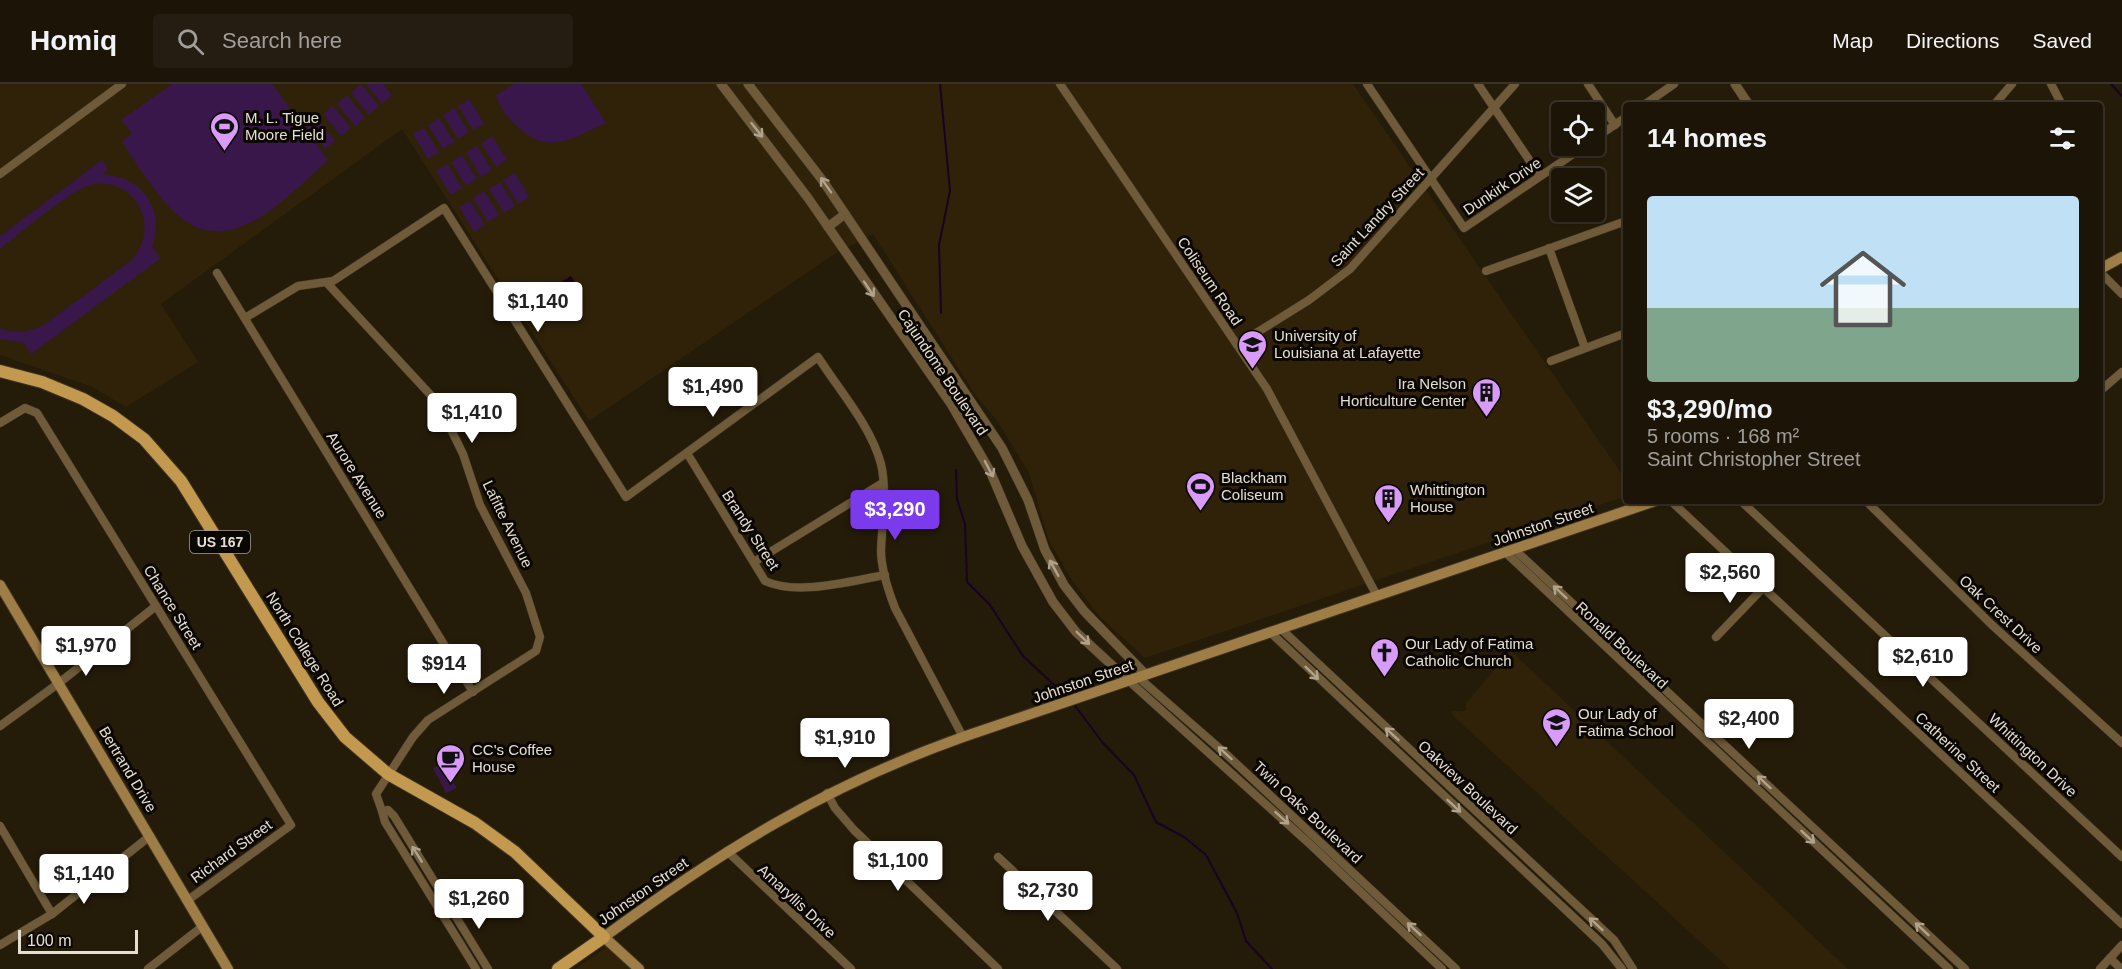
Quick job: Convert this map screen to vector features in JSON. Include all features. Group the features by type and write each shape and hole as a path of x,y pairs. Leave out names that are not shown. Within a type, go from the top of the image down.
{"main road":[{"path":"2103,269 2122,256"},
{"name":"North College Road","path":"0,371 42,382 83,399 127,426 158,453 196,503 329,716 358,750 388,774 494,836 545,879 604,937"},
{"name":"Johnston Street","path":"558,969 727,851 827,793 893,763 1087,694 1646,504"},
{"name":"Bertrand Drive","path":"0,585 228,969"},
{"path":"604,937 639,969"}],"street":[{"path":"0,174 122,84"},
{"name":"Cajundome Boulevard","path":"721,84 828,227 963,425 990,471 1022,546 1053,602 1076,632 1138,678"},
{"name":"Cajundome Boulevard","path":"748,84 780,122 845,214 979,414 1020,481 1045,550 1064,585 1138,678"},
{"name":"Coliseum Road","path":"1060,84 1284,417 1377,596"},
{"path":"1367,84 1431,179"},
{"path":"1478,84 1540,176"},
{"name":"Saint Landry Street","path":"1237,345 1309,300 1350,269 1515,84"},
{"path":"1587,84 1615,125"},
{"path":"1648,102 1674,84"},
{"path":"1735,84 1747,102"},
{"path":"1997,102 2012,84"},
{"path":"2051,84 2060,102"},
{"path":"1605,132 1623,119"},
{"name":"Dunkirk Drive","path":"1431,179 1464,228 1570,156"},
{"path":"245,318 298,286 327,284 444,208 626,497 818,357 872,442 880,462 881,551 885,575 895,608 963,737"},
{"path":"828,227 845,214"},
{"path":"1486,271 1623,222"},
{"path":"1550,248 1585,348"},
{"name":"Aurore Avenue","path":"217,273 473,692"},
{"path":"2103,274 2122,294"},
{"name":"Lafitte Avenue","path":"327,284 438,403 463,454 480,504 526,593 540,644 536,651 473,692"},
{"path":"1551,361 1623,334"},
{"path":"2103,388 2122,372"},
{"name":"Chance Street","path":"0,423 20,410 29,408 38,413 291,825"},
{"path":"963,425 979,414"},
{"name":"Brandy Street","path":"687,453 765,580 776,586 798,589 885,575"},
{"path":"754,562 881,484"},
{"name":"Catherine Street","path":"1674,504 2122,924"},
{"name":"Whittington Drive","path":"1744,504 2122,857"},
{"name":"Oak Crest Drive","path":"1869,504 1992,625 2122,742"},
{"name":"Ronald Boulevard","path":"1510,551 1606,634 1965,969"},
{"name":"Ronald Boulevard","path":"1510,551 1598,641 1949,969"},
{"path":"1716,638 1763,588"},
{"path":"0,726 59,683 111,639 156,606"},
{"name":"Oakview Boulevard","path":"1275,630 1602,944 1622,969"},
{"name":"Oakview Boulevard","path":"1275,630 1614,940 1633,969"},
{"path":"1598,641 1606,634"},
{"name":"Twin Oaks Boulevard","path":"1138,678 1442,969"},
{"name":"Twin Oaks Boulevard","path":"1138,678 1236,763 1456,969"},
{"path":"473,692 422,725 376,794 385,822 476,969"},
{"path":"1691,728 1698,720"},
{"path":"827,793 835,808 854,830 998,969"},
{"path":"1784,815 1791,807"},
{"path":"382,811 388,810 394,816 488,969"},
{"name":"Richard Street","path":"188,900 291,825"},
{"path":"0,826 52,914"},
{"path":"0,945 52,914 150,836"},
{"name":"Amaryllis Drive","path":"727,851 850,969"},
{"path":"998,857 1117,969"},
{"path":"421,880 430,874"},
{"path":"1880,904 1887,896"},
{"path":"148,969 203,926"},
{"path":"2100,969 2122,945"},
{"path":"2110,958 2121,969"}],"shaded area":[{"name":"University of Louisiana at Lafayette","path":"0,84 1353,84 1623,476 1623,497 1145,658 1099,616 1073,582 1049,541 1029,473 998,422 976,396 873,234 833,255 589,421 402,129 161,304 198,362 126,407 92,387 0,355"},
{"name":"M. L. Tigue Moore Field","path":"172,84 272,84 328,160 293,192 254,221 234,229 213,231 192,225 164,201 122,142 132,133 121,120"},
{"path":"361,84 379,106 369,115 351,93"},
{"path":"366,84 383,84 392,95 382,104"},
{"path":"514,84 581,84 606,123 563,141 552,143 531,137 508,118 496,95"},
{"path":"347,95 365,118 355,126 337,104"},
{"path":"469,99 484,124 473,130 458,106"},
{"path":"333,106 351,128 341,136 323,114"},
{"path":"454,108 469,132 458,139 443,115"},
{"path":"439,118 454,142 443,149 428,125"},
{"path":"317,119 335,141 325,149 307,127"},
{"path":"424,128 439,152 428,159 413,134"},
{"path":"492,136 507,160 496,167 481,143"},
{"path":"477,146 492,170 481,177 466,152"},
{"path":"462,155 477,179 466,186 451,162"},
{"path":"102,160 108,169 102,174 128,181 147,197 156,219 152,247 161,258 31,354 24,343 0,339 0,328 22,332 44,325 132,260 143,238 144,219 139,206 128,193 114,186 98,184 90,185 71,195 0,249 0,236"},
{"path":"447,164 462,188 451,195 436,171"},
{"path":"515,173 529,197 518,204 503,180"},
{"path":"500,182 515,206 504,213 489,189"},
{"path":"484,191 499,215 488,222 473,198"},
{"path":"470,201 485,225 474,232 459,207"},
{"path":"571,276 582,294 559,308 548,290"},
{"path":"1511,651 1848,969 1730,969 1452,715 1452,711 1466,711 1466,703"},
{"path":"442,764 457,788 446,793 433,768"},
{"path":"611,944 639,969 575,969"}],"waterway":[{"path":"940,84 950,191 939,245 941,313"},
{"path":"2111,84 2122,96"},
{"path":"956,470 957,499 965,524 967,582 990,605 1023,656 1067,697"},
{"path":"1073,703 1103,743 1134,775 1156,822 1184,837 1206,855 1237,913 1246,941 1272,969"}],"place":[{"name":"M. L. Tigue Moore Field","path":"224,152"},
{"name":"University of Louisiana at Lafayette","path":"1253,370"},
{"name":"Ira Nelson Horticulture Center","path":"1487,418"},
{"name":"Blackham Coliseum","path":"1200,512"},
{"name":"Whittington House","path":"1389,524"},
{"name":"Our Lady of Fatima Catholic Church","path":"1384,678"},
{"name":"Our Lady of Fatima School","path":"1557,748"},
{"name":"CC's Coffee House","path":"451,784"}]}
